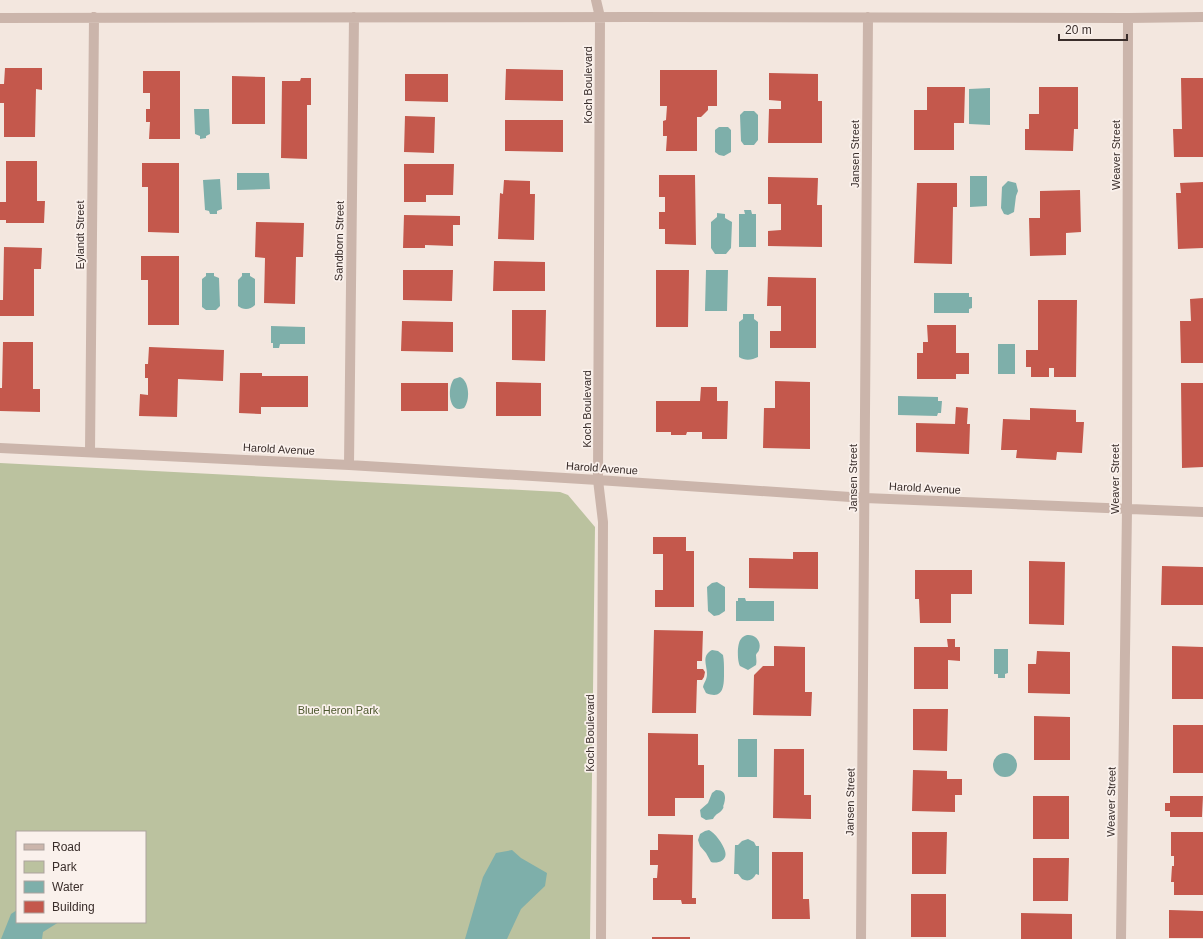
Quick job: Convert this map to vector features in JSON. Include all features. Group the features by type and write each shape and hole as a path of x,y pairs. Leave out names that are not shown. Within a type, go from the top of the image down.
{"street":[{"name":"Koch Boulevard","path":"596,0 600,17 598,480 602,522 601,939"},
{"name":"Sandborn Street","path":"349,465 354,17"},
{"name":"Jansen Street","path":"861,939 868,17"},
{"path":"0,18 1203,17"},
{"name":"Eylandt Street","path":"90,452 94,18"},
{"name":"Weaver Street","path":"1122,939 1128,510 1128,18"},
{"name":"Harold Avenue","path":"0,448 349,465 865,498 1203,512"}],"green space":[{"name":"Blue Heron Park","path":"0,463 560,492 568,495 595,527 590,939 0,939"}],"water":[{"path":"990,88 990,125 969,124 969,89"},
{"path":"194,109 209,109 210,134 206,136 206,138 200,139 200,136 195,134"},
{"path":"744,111 754,111 758,115 758,140 754,145 744,145 741,141 740,115"},
{"path":"719,127 728,127 731,130 731,152 724,156 715,152 715,130"},
{"path":"237,173 269,173 270,189 237,190"},
{"path":"970,176 987,176 987,206 970,207"},
{"path":"220,179 222,209 217,211 217,214 210,214 209,211 205,210 203,180"},
{"path":"1008,181 1016,183 1018,191 1014,212 1008,215 1004,214 1001,208 1002,187"},
{"path":"744,210 751,210 752,214 756,214 756,247 739,247 739,214 745,214"},
{"path":"717,213 725,214 725,218 732,222 731,248 726,254 715,254 711,248 711,222 717,217"},
{"path":"706,270 728,270 727,311 705,311"},
{"path":"206,273 214,273 214,276 219,278 220,306 216,310 206,310 202,307 202,279 206,276"},
{"path":"242,273 250,273 250,276 255,279 255,305 249,309 244,309 238,306 238,280 242,276"},
{"path":"934,293 969,293 969,297 972,297 972,308 969,309 969,313 934,313"},
{"path":"743,314 754,314 754,319 758,322 758,357 746,360 739,357 739,322 743,319"},
{"path":"271,326 305,327 305,344 280,344 279,348 273,348 273,343 271,343"},
{"path":"998,344 1015,344 1015,374 998,374"},
{"path":"460,377 466,383 468,396 464,408 459,409 455,408 452,404 450,399 450,388 454,379"},
{"path":"898,396 938,397 938,401 942,401 941,413 938,413 937,416 898,415"},
{"path":"717,582 725,587 725,611 714,616 708,611 707,587 712,583"},
{"path":"738,598 745,598 746,601 774,601 774,621 736,621 736,601 738,601"},
{"path":"747,635 755,637 760,644 759,651 756,654 756,665 748,670 740,666 738,656 740,641"},
{"path":"994,649 1008,649 1008,673 1005,674 1005,678 998,678 998,674 994,674"},
{"path":"712,650 718,651 723,655 724,659 723,685 722,690 717,695 706,693 703,687 707,676 705,661 707,655"},
{"path":"738,739 757,739 757,777 738,777"},
{"path":"1000,753 1010,753 1017,760 1017,770 1010,777 1000,777 993,770 993,760"},
{"path":"716,790 722,791 724,794 725,799 723,808 713,819 706,820 701,817 700,810 708,803 712,793"},
{"path":"709,830 718,839 725,851 726,854 722,861 711,862 700,846 698,840 700,834"},
{"path":"748,839 754,842 756,846 759,846 759,875 756,874 752,879 746,880 742,879 738,874 734,874 735,845 738,845 742,841"},
{"path":"512,850 521,858 547,873 545,886 521,909 507,939 465,939 483,877 496,853"},
{"path":"16,911 16,923 57,923 43,932 42,939 1,939 11,914"}],"building":[{"path":"5,68 42,68 42,90 36,89 35,137 4,137 4,103 0,103 0,84 4,84"},
{"path":"506,69 563,70 563,101 505,100"},
{"path":"660,70 717,70 717,106 708,106 708,110 701,117 697,117 697,151 666,151 667,136 663,136 663,121 666,120 667,106 660,106"},
{"path":"143,71 180,71 180,139 149,139 150,122 146,122 146,109 150,109 150,93 143,93"},
{"path":"769,73 818,74 818,101 822,101 822,143 768,143 769,109 781,109 781,101 769,100"},
{"path":"405,74 448,74 448,102 405,101"},
{"path":"232,76 265,77 265,124 232,124"},
{"path":"301,78 311,78 311,105 307,105 307,159 281,158 282,81 300,81"},
{"path":"1181,78 1203,78 1203,157 1174,157 1173,129 1182,129"},
{"path":"927,87 965,87 964,123 954,123 954,150 914,150 914,110 927,110"},
{"path":"1039,87 1078,87 1078,129 1074,129 1073,151 1025,150 1025,129 1029,129 1029,114 1039,114"},
{"path":"405,116 435,117 434,153 404,152"},
{"path":"505,120 563,120 563,152 505,151"},
{"path":"6,161 37,161 37,201 45,201 44,223 6,223 6,220 0,220 0,202 6,202"},
{"path":"142,163 179,163 179,233 148,232 148,187 142,187"},
{"path":"404,164 454,164 453,195 426,195 426,202 404,202"},
{"path":"659,175 695,175 696,245 665,244 665,229 659,229 659,212 665,212 665,197 659,197"},
{"path":"768,177 818,178 817,205 822,205 822,247 768,246 768,231 781,230 781,204 768,204"},
{"path":"504,180 530,181 530,194 535,194 534,240 498,239 500,193 503,194"},
{"path":"1203,182 1203,248 1178,249 1176,193 1181,193 1180,183"},
{"path":"917,183 957,183 957,207 953,207 952,264 914,263"},
{"path":"1080,190 1081,232 1066,233 1066,255 1030,256 1029,218 1040,218 1040,191"},
{"path":"404,215 460,216 460,225 453,225 453,246 425,245 425,248 403,248"},
{"path":"256,222 304,223 303,257 296,257 295,304 264,303 265,258 255,257"},
{"path":"4,247 42,248 41,269 34,269 34,316 0,316 0,300 3,300"},
{"path":"141,256 179,256 179,325 148,325 148,280 141,280"},
{"path":"494,261 545,262 545,291 493,291"},
{"path":"403,270 453,270 452,301 403,300"},
{"path":"656,270 689,270 688,327 656,327"},
{"path":"768,277 816,278 816,348 770,348 770,331 781,331 781,306 767,306"},
{"path":"1203,298 1203,363 1181,363 1180,321 1191,321 1190,299"},
{"path":"1038,300 1077,300 1076,377 1054,377 1054,368 1049,368 1049,377 1031,377 1031,367 1026,367 1026,350 1038,350"},
{"path":"512,310 546,310 545,361 512,360"},
{"path":"402,321 453,322 453,352 401,351"},
{"path":"927,325 956,325 956,353 969,353 969,374 956,374 956,379 917,379 917,353 923,353 923,342 928,342"},
{"path":"3,342 33,342 33,389 40,389 40,412 0,411"},
{"path":"149,347 224,350 223,381 178,379 177,417 139,416 140,394 148,395 148,378 145,378 145,364 148,364"},
{"path":"240,373 262,373 262,376 308,376 308,407 261,407 261,414 239,413"},
{"path":"775,381 810,382 810,449 763,448 764,408 775,408"},
{"path":"496,382 541,383 541,416 496,416"},
{"path":"401,383 448,383 448,411 401,411"},
{"path":"1181,383 1203,383 1203,467 1182,468"},
{"path":"701,387 717,387 717,401 728,401 727,439 702,439 702,432 687,432 686,435 671,435 671,432 656,432 656,401 700,401"},
{"path":"956,407 968,408 967,424 970,424 969,454 916,452 916,423 955,424"},
{"path":"1030,408 1076,410 1076,422 1084,422 1082,453 1057,452 1056,460 1016,458 1017,450 1001,450 1003,419 1030,420"},
{"path":"653,537 686,537 686,551 694,551 694,607 655,607 655,590 663,590 663,554 653,554"},
{"path":"793,552 818,552 818,589 749,588 749,558 793,559"},
{"path":"1029,561 1065,562 1064,625 1029,624"},
{"path":"1162,566 1203,567 1203,605 1161,605"},
{"path":"915,570 972,570 972,594 951,594 951,623 920,623 919,599 915,599"},
{"path":"654,630 703,631 702,661 697,661 697,669 703,669 705,672 702,680 697,680 696,713 652,713"},
{"path":"947,639 955,639 955,647 960,647 960,661 948,660 948,689 914,689 914,647 948,647"},
{"path":"774,646 805,647 805,692 812,692 811,716 753,715 754,675 763,666 774,666"},
{"path":"1172,646 1203,647 1203,699 1172,699"},
{"path":"1037,651 1070,652 1070,694 1028,693 1028,664 1036,664"},
{"path":"913,709 948,709 947,751 913,750"},
{"path":"1034,716 1070,717 1070,760 1034,760"},
{"path":"1173,725 1203,725 1203,773 1173,773"},
{"path":"648,733 698,734 698,765 704,765 704,798 675,798 675,816 648,816"},
{"path":"774,749 804,749 804,795 811,795 811,819 773,818"},
{"path":"913,770 947,771 947,779 962,779 962,795 955,795 955,812 912,811"},
{"path":"1033,796 1069,796 1069,839 1033,839"},
{"path":"1170,796 1203,796 1202,817 1170,817 1170,811 1165,811 1165,803 1170,803"},
{"path":"912,832 947,832 946,874 912,874"},
{"path":"1171,832 1203,832 1203,895 1174,895 1174,882 1171,882 1174,856 1171,856"},
{"path":"658,834 693,835 692,898 696,898 696,904 682,904 681,900 653,900 653,878 657,878 658,865 650,865 650,850 658,850"},
{"path":"772,852 803,852 803,899 809,899 810,919 772,919"},
{"path":"1033,858 1069,858 1068,901 1033,901"},
{"path":"911,894 946,894 946,937 911,937"},
{"path":"1169,910 1203,911 1203,938 1169,938"},
{"path":"1021,913 1072,914 1072,939 1021,939"},
{"path":"652,937 690,937 690,939 652,939"}]}
